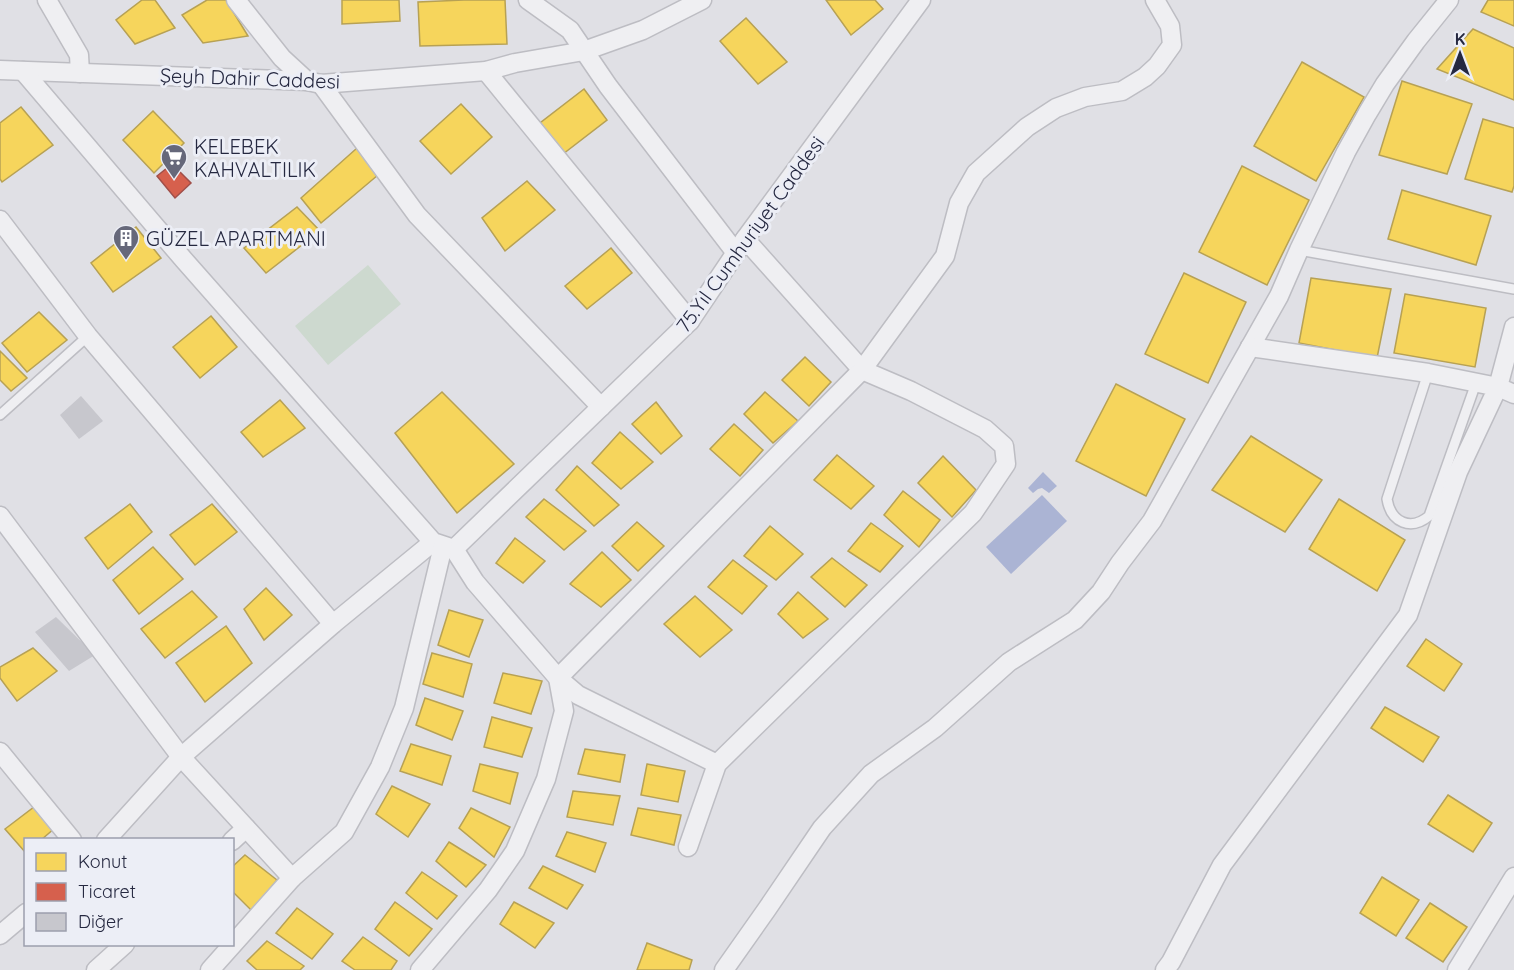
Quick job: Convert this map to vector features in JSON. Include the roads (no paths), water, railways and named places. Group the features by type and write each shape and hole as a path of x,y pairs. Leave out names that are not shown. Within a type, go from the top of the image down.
{"street":[{"path":"47,0 79,55 80,73"},
{"path":"236,0 282,58 314,82 417,215 602,407"},
{"path":"528,0 570,30 608,86 740,246 862,370 911,391 985,429 1004,446 1006,464 973,513 717,764 688,847"},
{"name":"Şeyh Dahir Caddesi","path":"0,70 314,82 486,71 515,63 584,51 643,30 702,0"},
{"name":"75.Yıl Cumhuriyet Caddesi","path":"108,838 181,757 333,624 443,546 602,407 690,321 740,246 921,0"},
{"path":"558,678 862,370 945,256 959,203 975,174 1027,127 1056,108 1085,98 1122,91 1145,77 1157,66 1172,45 1170,26 1155,0"},
{"path":"724,970 822,828 871,774 935,728 1009,662 1075,620 1101,592 1152,521 1280,296 1299,250 1367,114 1416,41 1449,0"},
{"path":"23,71 177,251 476,582 558,678 578,695 717,764"},
{"path":"486,71 690,321"},
{"path":"0,220 88,336 333,624"},
{"path":"1165,970 1222,865 1408,615 1458,472 1506,391 1514,327"},
{"path":"1250,347 1428,373 1506,391"},
{"path":"0,516 181,757 292,878"},
{"path":"234,943 292,878 344,832 380,767 405,708 443,546"},
{"path":"420,970 488,890 515,851 546,779 564,711 558,678"},
{"path":"0,752 70,838"},
{"path":"234,840 246,828"},
{"path":"1457,970 1514,877"},
{"path":"0,935 24,915"},
{"path":"96,970 124,946"},
{"path":"210,970 231,946"}],"lane":[{"path":"1299,250 1514,289"},
{"path":"0,415 88,336"},
{"path":"1428,373 1387,499 1391,513 1403,523 1417,523 1429,516 1476,383"}],"water":[{"path":"1043,472 1057,486 1049,493 1042,488 1033,493 1028,488"},
{"path":"1042,495 1067,521 1011,574 986,547"}],"place":[{"name":"KELEBEK KAHVALTILIK","path":"174,180"},
{"name":"GÜZEL APARTMANI","path":"126,261"}]}
